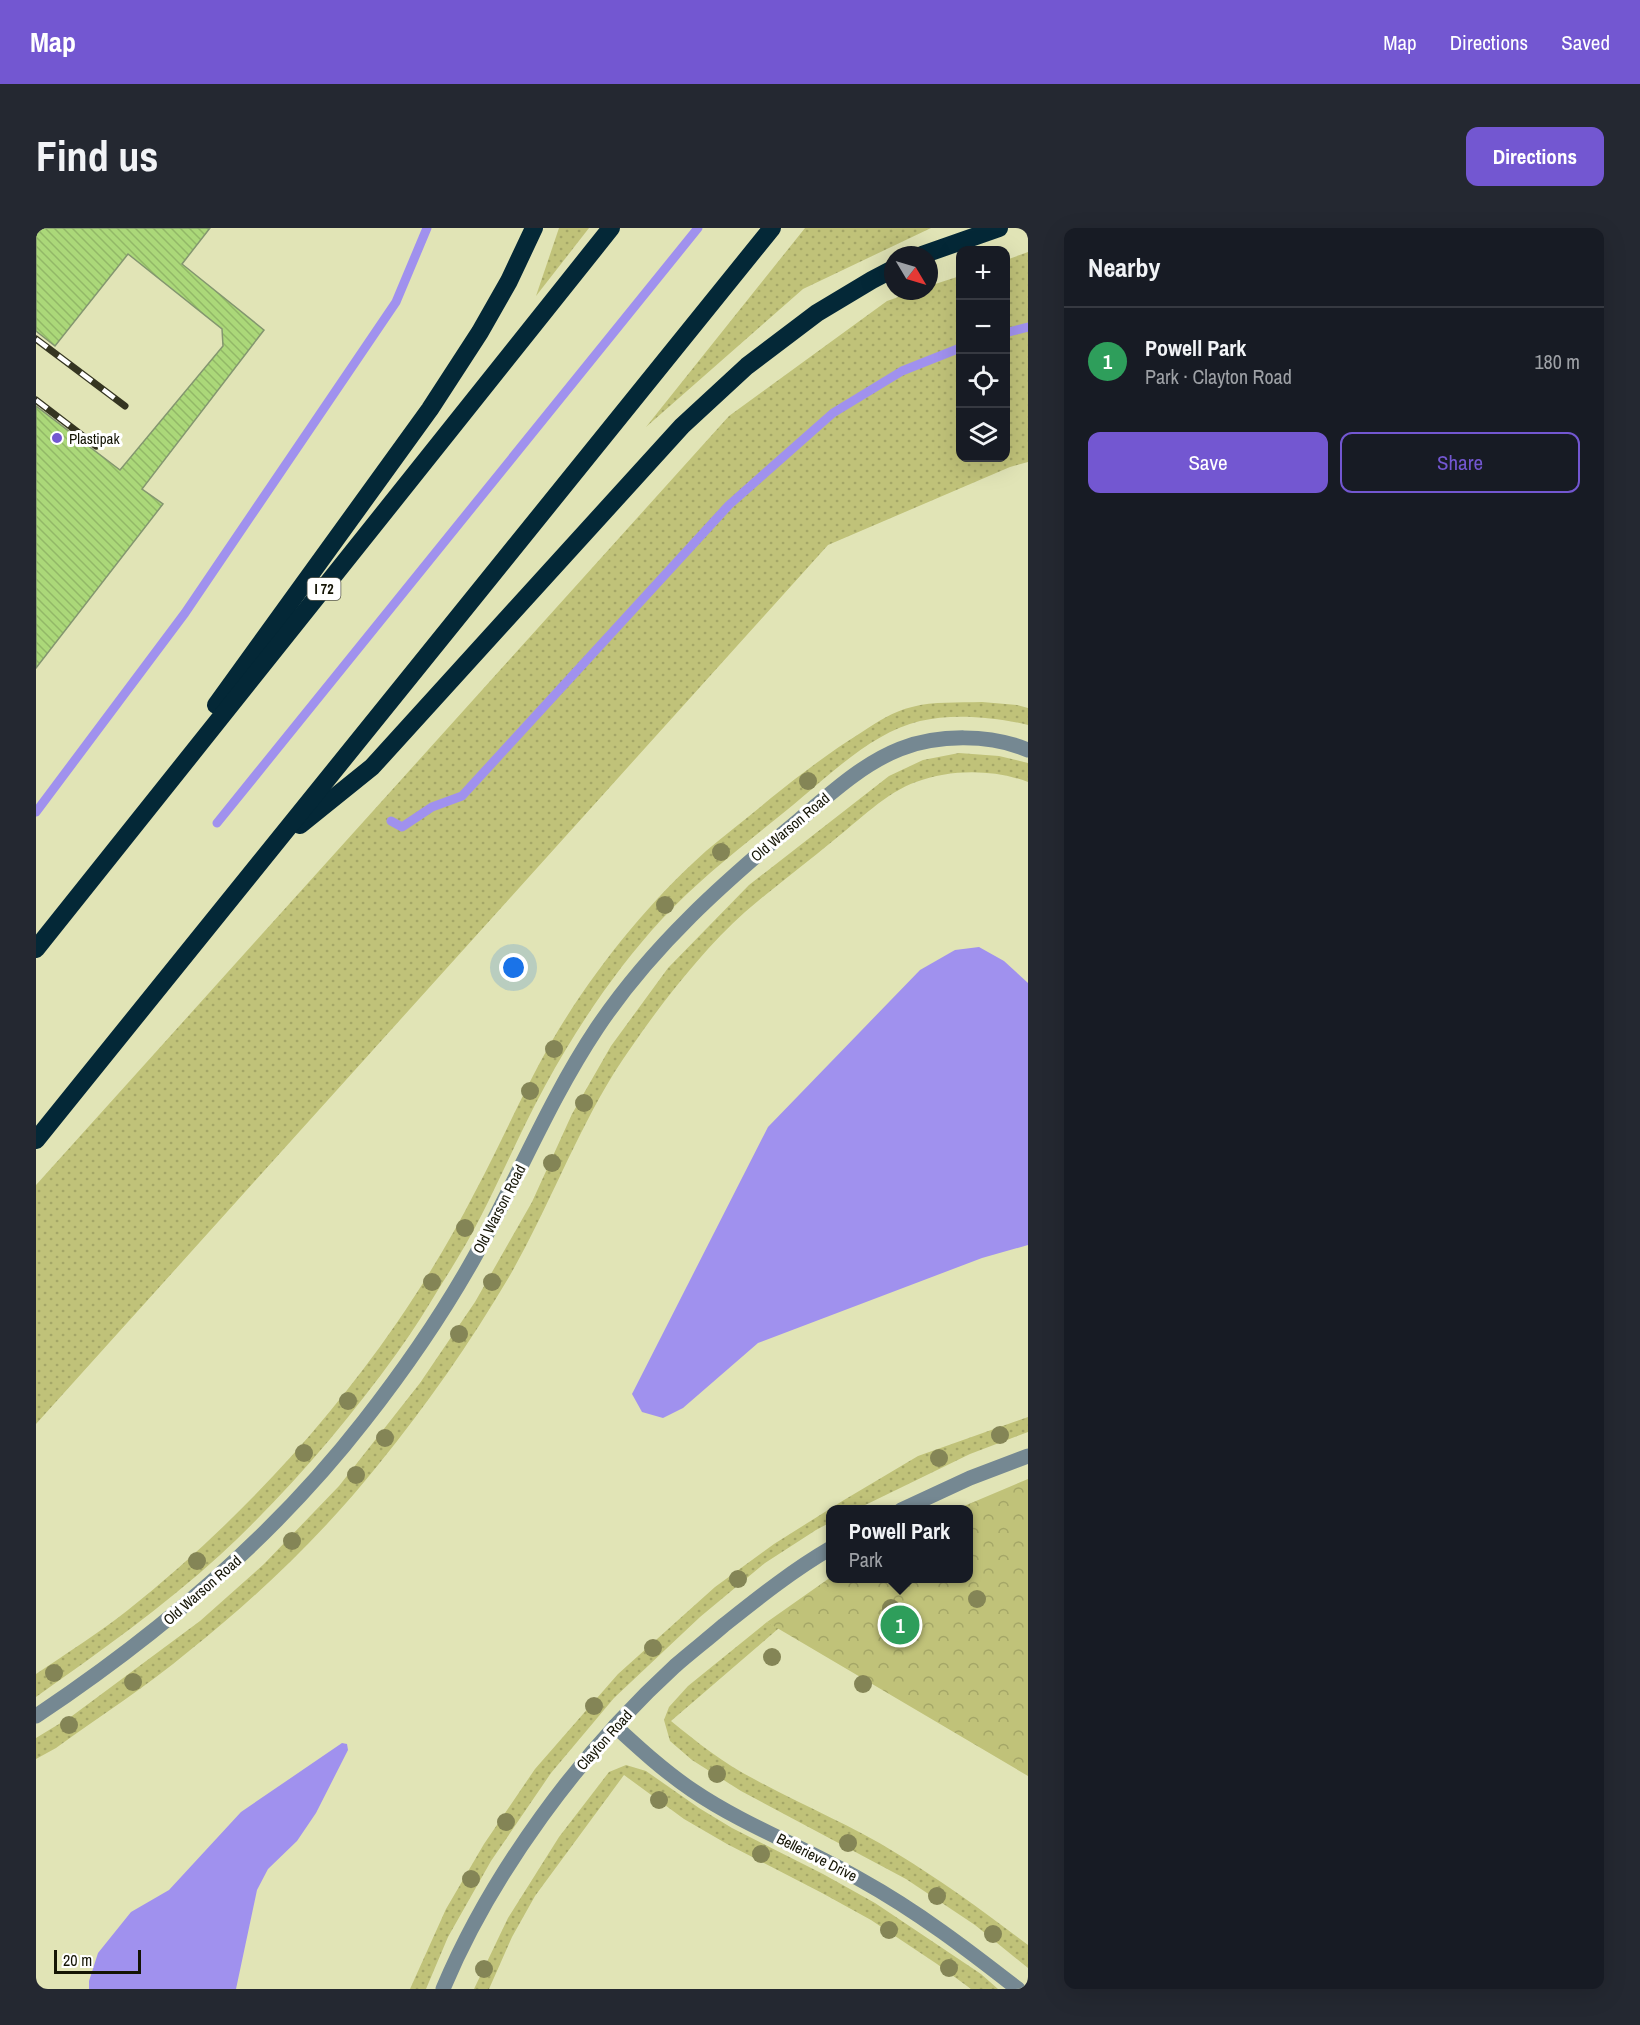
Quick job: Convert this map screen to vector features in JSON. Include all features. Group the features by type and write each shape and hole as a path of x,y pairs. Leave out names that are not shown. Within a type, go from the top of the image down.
{"highway":[{"path":"76,900 430,409 480,332 509,281 534,228"},
{"name":"I 72","path":"36,949 611,228"},
{"path":"36,1140 772,228"},
{"path":"938,249 999,228"},
{"path":"273,846 372,767 682,426 747,366 817,313 884,274"}],"street":[{"name":"Old Warson Road","path":"36,1716 159,1628 236,1561 315,1479 365,1420 425,1336 473,1260 560,1088 597,1027 640,969 688,917 756,855 841,784 879,759 901,748 940,740 973,739 1018,746 1028,750"},
{"path":"910,1505 970,1478 1028,1456"},
{"name":"Clayton Road","path":"443,1989 454,1962 495,1888 544,1814 615,1726 675,1666 751,1603 826,1551"},
{"name":"Bellerieve Drive","path":"615,1726 654,1762 693,1791 740,1818 862,1880 957,1941 1018,1989"}],"green space":[{"path":"559,228 589,228 536,296"},
{"path":"805,228 931,228 893,246 884,246 884,250 803,289 646,427"},
{"path":"1028,252 1028,462 1010,467 828,545 36,1424 36,1185 729,416 887,301 938,300 938,283 956,277 956,462 1010,462 1010,259"},
{"path":"982,702 1028,708 1028,725 988,718 946,717 920,721 885,735 852,756 742,846 662,919 613,978 570,1042 462,1251 409,1336 357,1406 314,1458 220,1555 153,1611 36,1697 36,1674 117,1618 166,1579 202,1546 238,1512 306,1440 367,1364 438,1259 486,1172 536,1069 574,1005 626,935 665,891 706,851 782,789 827,755 880,721 899,711 920,705"},
{"path":"959,753 999,756 1028,763 1028,782 1001,775 972,772 929,778 905,787 873,808 727,929 675,988 614,1073 586,1123 523,1252 494,1302 430,1397 357,1491 289,1563 215,1630 140,1689 56,1748 36,1759 36,1738 72,1716 200,1621 264,1564 339,1486 420,1383 475,1302 532,1202 572,1114 611,1046 668,968 749,885 889,776 923,760"},
{"path":"1028,1417 1028,1432 970,1454 865,1505 836,1505 918,1456"},
{"path":"1028,1479 1028,1776 767,1622 826,1581 826,1583 973,1583 973,1505 966,1505"},
{"path":"826,1511 826,1525 765,1563 700,1617 614,1698 551,1773 491,1861 448,1937 426,1989 410,1989 446,1909 484,1844 535,1769 618,1674 715,1587 774,1544"},
{"path":"767,1622 779,1628 671,1721 732,1767 879,1843 947,1886 1028,1945 1028,1968 975,1925 906,1879 741,1791 692,1760 670,1741 664,1720 669,1707 688,1686"},
{"path":"626,1765 646,1771 732,1828 875,1903 981,1974 998,1989 971,1989 871,1920 684,1819 624,1775 535,1896 512,1937 489,1989 474,1989 508,1918 559,1837 609,1772"}],"shaded area":[{"path":"979,947 1004,961 1028,983 1028,1245 982,1258 758,1343 683,1408 663,1418 642,1412 632,1394 768,1127 920,970 955,950"},
{"path":"342,1743 347,1744 348,1750 316,1813 297,1841 268,1869 257,1890 236,1989 89,1989 89,1981 98,1953 131,1912 169,1890 241,1812"}],"building":[{"name":"Plastipak","path":"36,228 210,228 182,264 264,330 142,489 163,504 36,668 36,406 120,470 223,346 222,329 128,254 55,346 36,331"}],"waterway":[{"path":"36,812 185,613 396,302 427,228"},
{"path":"217,823 698,228"},
{"path":"1010,332 1028,327"},
{"path":"391,821 402,827 432,807 462,796 729,505 833,413 902,371 956,350"}],"railway":[{"path":"36,339 125,406"},
{"path":"36,400 96,446"}],"place":[{"name":"Plastipak","path":"57,438"},
{"name":"Powell Park","path":"900,1625"}]}
